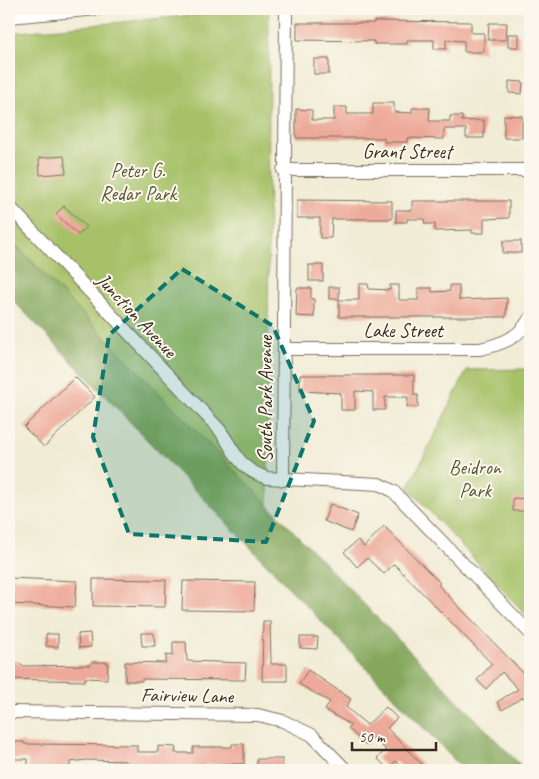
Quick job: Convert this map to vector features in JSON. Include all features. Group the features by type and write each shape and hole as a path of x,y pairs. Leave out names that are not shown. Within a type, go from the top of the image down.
{"street":[{"path":"9,18 98,9"},
{"name":"South Park Avenue","path":"286,9 283,480 379,484 393,491 530,633"},
{"name":"Grant Street","path":"284,170 530,170"},
{"name":"Junction Avenue","path":"9,206 219,429 242,465 254,474 283,480"},
{"name":"Lake Street","path":"284,349 480,349 503,344 518,334 530,318"},
{"name":"Fairview Lane","path":"9,712 258,715 283,721 312,735 346,770"}],"highlighted area":[{"path":"182,269 273,326 314,421 266,542 129,534 93,437 109,335"}],"green space":[{"name":"Peter G. Redar Park","path":"269,9 268,506 9,238 9,33"},
{"path":"9,238 525,770 464,770 9,296"},
{"name":"Beidron Park","path":"530,369 530,619 408,488 467,370"}],"building":[{"path":"374,21 471,22 471,33 484,33 484,52 464,52 464,41 446,40 446,49 434,49 434,40 407,40 407,44 374,44 374,41 297,40 297,23 374,23"},
{"path":"489,23 507,23 506,40 488,40"},
{"path":"508,34 519,34 519,47 508,47"},
{"path":"314,59 329,59 329,74 314,74"},
{"path":"509,81 523,82 522,94 509,93"},
{"path":"373,103 394,103 394,112 412,113 412,108 430,108 429,121 450,121 450,116 462,116 462,121 484,120 484,138 466,138 466,129 444,129 444,139 407,138 407,142 384,142 384,138 296,138 296,109 312,110 312,120 334,120 334,107 347,107 347,114 373,114"},
{"path":"504,115 522,116 522,138 504,138"},
{"path":"64,156 66,173 40,175 39,158"},
{"path":"297,200 392,201 392,219 332,219 331,238 320,238 320,218 297,218"},
{"path":"412,201 509,201 509,218 484,219 484,233 472,233 472,230 435,231 435,224 425,224 424,219 407,219 407,222 396,222 396,210 412,210"},
{"path":"64,206 86,227 78,235 56,214"},
{"path":"503,241 521,241 521,253 503,253"},
{"path":"309,265 323,265 323,281 309,281"},
{"path":"359,284 368,284 369,289 390,290 390,285 399,285 399,300 418,300 418,288 432,288 432,292 450,291 450,285 459,285 459,300 507,298 506,317 339,317 339,300 359,300"},
{"path":"329,287 339,287 339,299 329,299"},
{"path":"297,288 311,288 311,299 314,299 314,317 296,316"},
{"path":"300,375 414,375 414,395 418,395 418,407 407,407 408,397 385,397 385,410 373,410 373,392 355,391 355,410 341,410 341,393 300,391"},
{"path":"75,377 95,397 44,447 24,427"},
{"path":"513,498 528,499 527,511 513,511"},
{"path":"330,504 358,515 351,532 324,521"},
{"path":"384,526 530,680 530,705 523,697 502,710 497,702 518,689 502,672 486,689 477,680 492,664 394,564 384,574 367,558 357,567 344,552 358,540 364,547"},
{"path":"9,578 77,581 75,607 9,604"},
{"path":"93,579 166,580 165,607 93,606"},
{"path":"183,581 255,582 254,611 182,610"},
{"path":"263,621 270,621 271,664 287,664 287,681 262,681"},
{"path":"90,633 91,647 79,648 78,634"},
{"path":"141,633 154,633 155,646 142,646"},
{"path":"46,634 58,634 58,647 46,646"},
{"path":"300,637 318,637 317,649 300,648"},
{"path":"173,642 186,642 187,661 246,663 245,680 142,679 142,681 125,681 125,662 166,663 166,655 173,656"},
{"path":"9,662 19,663 22,666 91,665 91,662 108,662 107,679 85,678 85,681 9,679"},
{"path":"308,670 351,699 346,707 367,725 386,707 397,718 387,728 427,770 405,770 396,761 388,769 377,758 386,750 373,737 366,745 348,728 351,725 325,710 330,702 299,684"},
{"path":"9,742 24,742 24,744 137,745 137,752 158,752 158,746 176,747 175,753 193,753 193,747 232,747 232,744 244,744 244,764 206,764 206,770 157,770 157,767 126,766 126,761 86,760 70,762 70,770 28,770 28,759 9,759"},
{"path":"257,759 282,759 282,770 257,770"}]}
